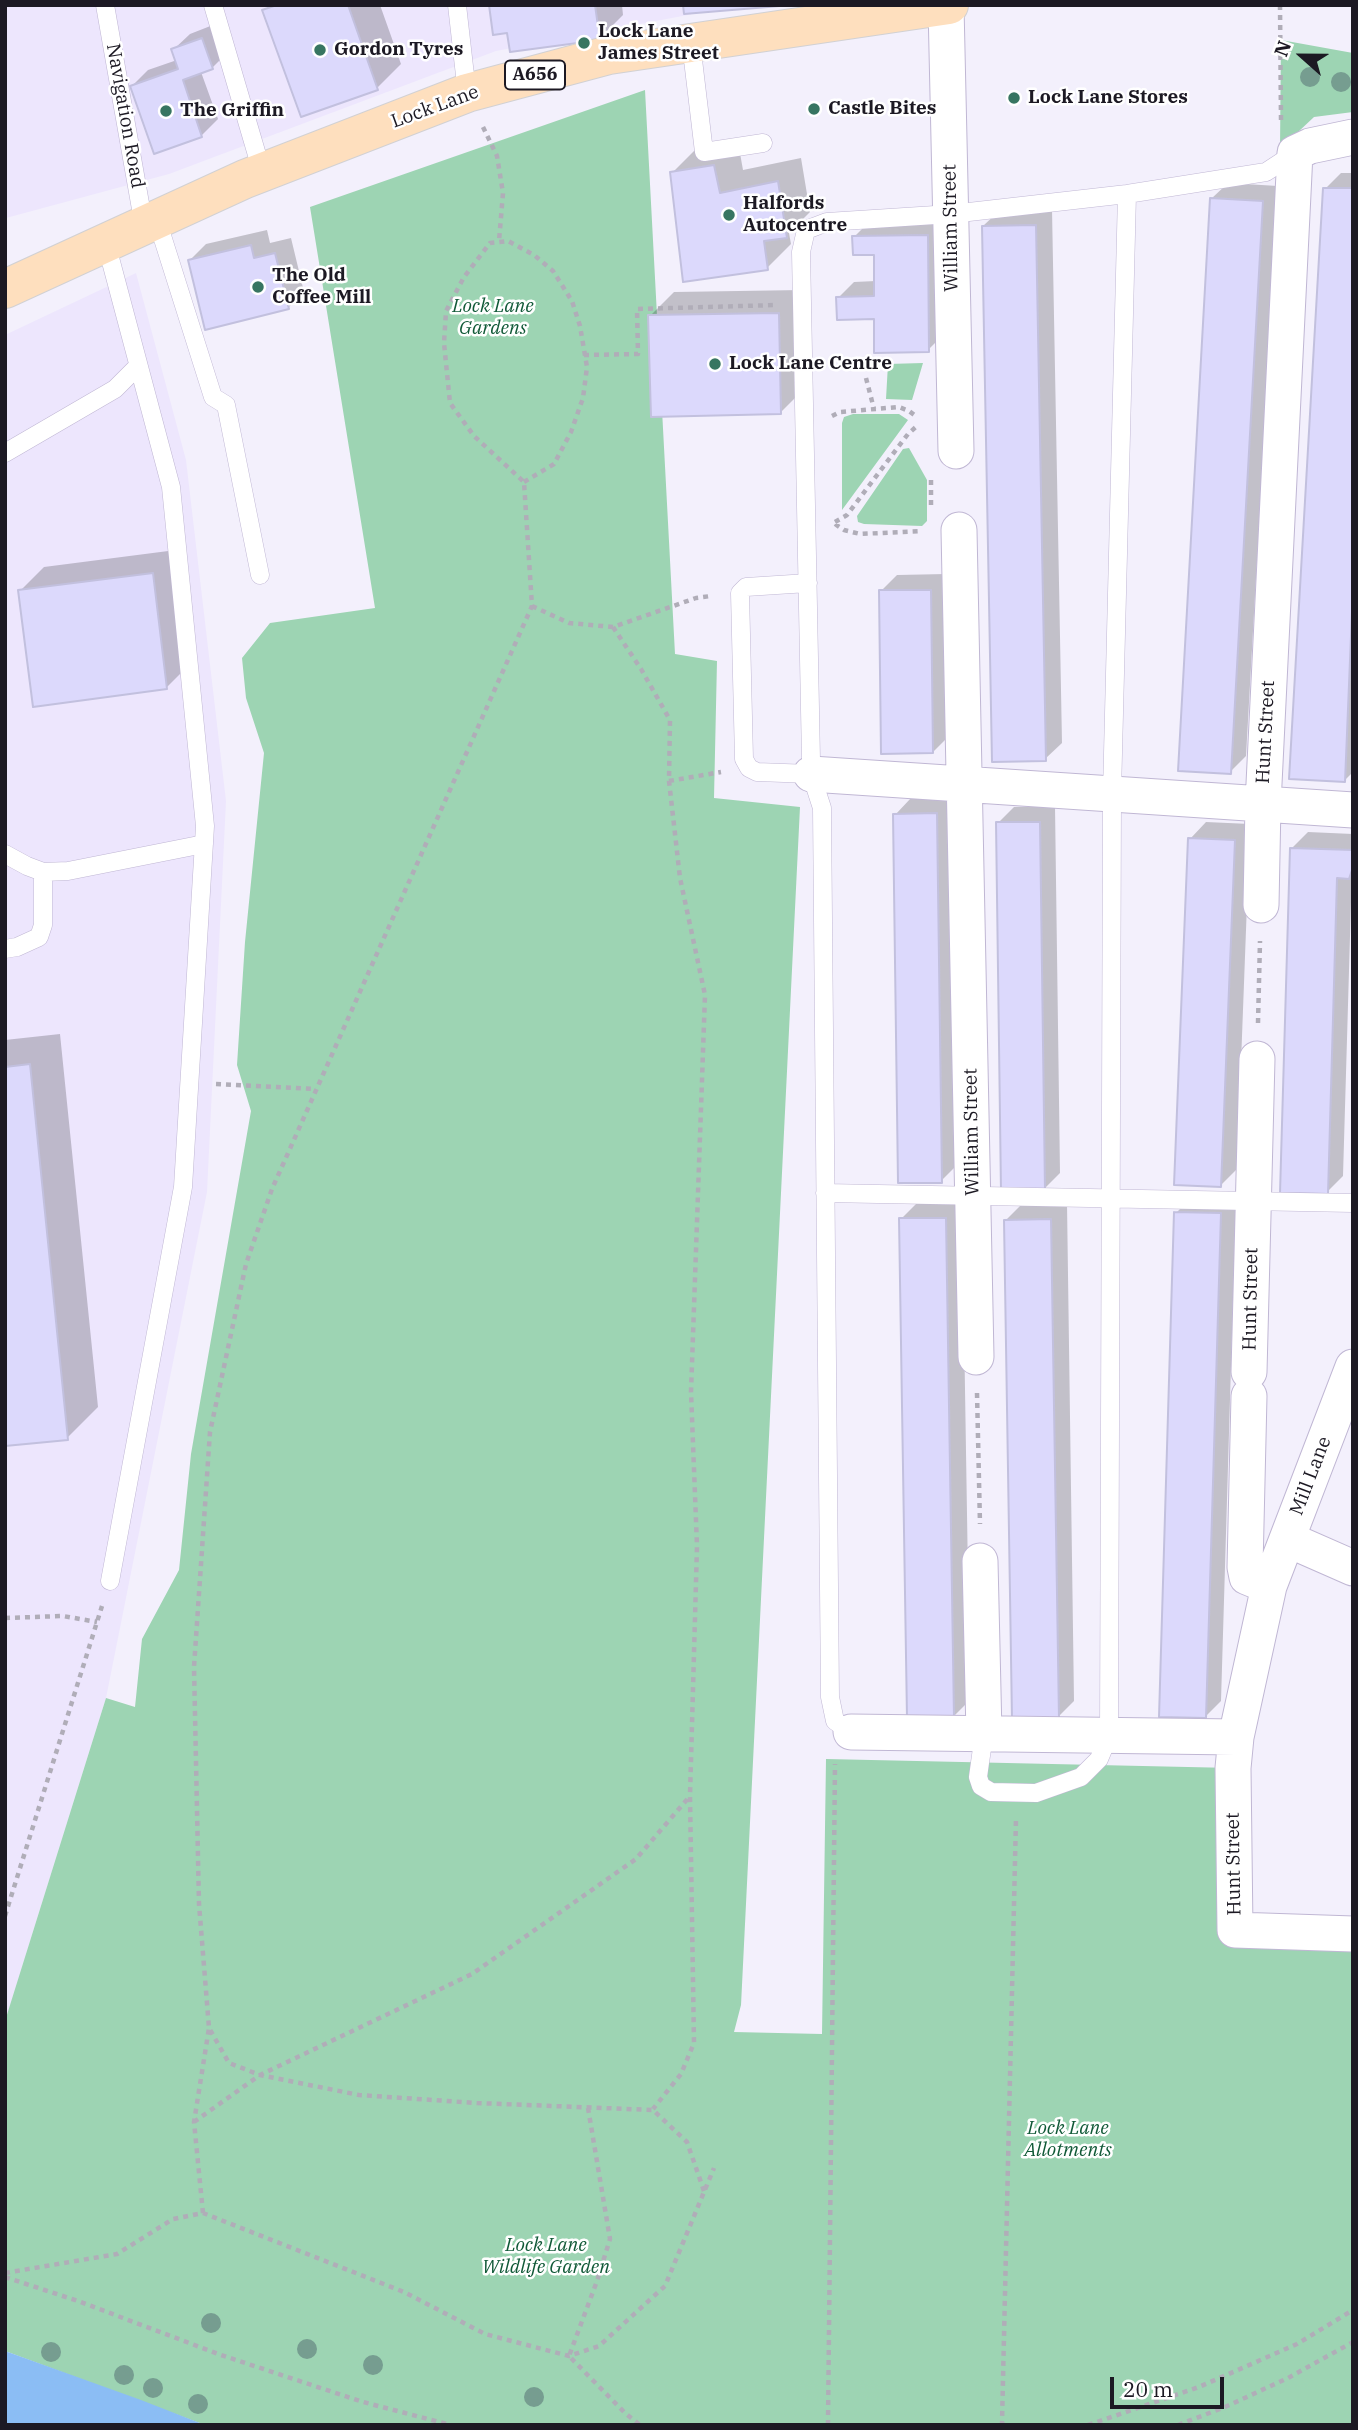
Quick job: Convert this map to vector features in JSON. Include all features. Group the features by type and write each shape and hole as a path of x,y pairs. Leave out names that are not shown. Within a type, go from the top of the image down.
{"main road":[{"name":"Lock Lane","path":"151,223 262,172 467,93 609,55 947,5"},
{"name":"A656","path":"5,289 151,223"}],"street":[{"name":"William Street","path":"944,459 951,214 947,5"},
{"path":"1288,158 1310,146 1353,137"},
{"name":"Hunt Street","path":"1261,905 1288,158"},
{"name":"William Street","path":"945,530 964,783 976,1357"},
{"path":"811,774 1353,810"},
{"name":"Hunt Street","path":"1257,1059 1245,1567 1247,1577 1269,1586 1236,1737 1233,1768 1235,1930 1353,1934"},
{"name":"Mill Lane","path":"1269,1586 1351,1378"},
{"path":"1287,1539 1353,1568"},
{"path":"980,1561 984,1734"},
{"path":"843,1727 984,1734 1236,1737"}],"lane":[{"name":"Navigation Road","path":"105,5 151,223 213,397 226,405 260,575"},
{"path":"213,5 262,172"},
{"path":"457,5 467,93"},
{"path":"691,43 704,152 763,142"},
{"path":"843,1727 830,1697 822,808 811,774 801,252 806,230 827,222 951,214 1127,194 1266,172 1288,158"},
{"path":"984,1734 978,1777 981,1786 990,1791 1036,1793 1081,1777 1099,1759 1109,1735 1112,793 1127,194"},
{"path":"106,243 171,487 205,825 183,1187 110,1581"},
{"path":"5,453 114,389 138,366"},
{"path":"808,583 746,587 740,593 744,759 749,768 757,772 811,774"},
{"path":"5,854 43,872 68,871 204,844"},
{"path":"5,949 17,947 39,937 43,925 43,872"},
{"path":"825,1193 1353,1203"}],"path":[{"path":"1280,5 1288,158"},
{"path":"467,93 497,156 503,193 499,242"},
{"path":"203,2213 194,2122 209,2028 199,1904 194,1667 210,1432 246,1264 272,1189 532,606 524,482 474,436 450,403 444,343 446,311 464,277 490,243 508,240 554,271 572,301 580,326 587,367 583,398 571,432 554,464 524,482"},
{"path":"584,355 638,354 637,309 802,304"},
{"path":"866,378 874,409"},
{"path":"827,423 830,417 840,412 899,408 909,411 922,422 924,433"},
{"path":"834,523 847,514 908,435 922,422"},
{"path":"834,523 844,530 860,534 945,530 944,459"},
{"path":"833,510 834,523"},
{"path":"532,606 569,623 613,627 696,598 740,593"},
{"path":"613,627 641,668 670,719 669,781 680,878 705,995 691,1392 697,1546 690,1796 694,2043 681,2074 653,2110"},
{"path":"669,781 749,768"},
{"path":"1257,1059 1261,905"},
{"path":"190,1083 316,1090"},
{"path":"976,1357 980,1561"},
{"path":"5,1916 110,1581"},
{"path":"5,1618 63,1616 97,1622"},
{"path":"828,2425 843,1727"},
{"path":"1004,2425 1002,2396 1017,1792"},
{"path":"194,2122 260,2075 472,1975 636,1859 690,1796"},
{"path":"209,2028 229,2063 260,2075 359,2095 653,2110 687,2142 704,2191"},
{"path":"569,2356 610,2239 588,2108"},
{"path":"569,2356 599,2346 665,2286 714,2168"},
{"path":"5,2275 117,2254 173,2219 203,2213 404,2291 485,2334 569,2356 640,2425"},
{"path":"5,2275 234,2360 363,2402 451,2425"},
{"path":"1088,2425 1199,2387 1297,2344 1353,2310"},
{"path":"1178,2425 1288,2378 1353,2342"}],"shaded area":[{"path":"5,5 741,5 496,51 169,174 6,218"},
{"path":"136,273 186,460 226,801 207,1192 106,1698 5,2021 5,335"}],"green space":[{"path":"1281,40 1353,53 1353,112 1314,117 1280,149"},
{"path":"645,90 675,654 717,661 714,798 800,807 741,2005 734,2032 822,2034 826,1759 1233,1768 1235,1930 1353,1935 1353,2425 205,2425 5,2351 5,2021 106,1698 135,1707 142,1639 179,1570 191,1454 251,1111 237,1065 245,942 264,753 246,698 242,658 270,623 375,608 310,207"},
{"path":"923,363 912,400 886,399 888,364"},
{"path":"853,414 899,414 908,420 842,510 842,423 844,417"},
{"path":"909,448 927,480 927,521 922,526 858,522 857,516 903,449"}],"water":[{"path":"5,2351 141,2400 205,2425 5,2425"}],"building":[{"name":"Gordon Tyres","path":"277,5 348,5 378,90 301,117 262,10"},
{"path":"489,5 595,5 600,40 510,52 507,33 493,35"},
{"path":"683,5 780,5 780,6 684,14"},
{"name":"The Griffin","path":"202,38 213,69 183,80 202,137 154,154 130,86 178,69 171,49"},
{"name":"Halfords Autocentre","path":"714,165 720,193 778,181 787,238 764,241 768,270 683,282 670,172"},
{"path":"1323,188 1353,188 1353,587 1345,782 1289,779"},
{"path":"1210,198 1263,201 1231,774 1178,771"},
{"path":"1036,225 1046,761 992,762 982,226"},
{"path":"928,235 929,352 874,353 874,319 837,320 836,297 874,296 874,255 853,255 852,236"},
{"path":"251,245 254,258 275,253 289,309 205,330 188,260"},
{"name":"Lock Lane Centre","path":"779,313 781,414 651,417 648,315"},
{"path":"153,573 167,689 33,707 18,590"},
{"path":"879,590 931,590 933,753 881,754"},
{"path":"937,813 942,1183 898,1183 893,814"},
{"path":"996,822 1040,822 1045,1191 1001,1192"},
{"path":"1188,838 1235,840 1221,1187 1174,1185"},
{"path":"1290,848 1353,850 1353,867 1349,879 1337,878 1328,1194 1280,1193"},
{"path":"30,1064 68,1440 5,1446 5,1067"},
{"path":"1174,1212 1221,1213 1206,1718 1159,1717"},
{"path":"899,1218 946,1218 954,1718 907,1718"},
{"path":"1051,1219 1059,1719 1012,1720 1004,1220"}],"place":[{"name":"Lock Lane James Street","path":"584,43"},
{"name":"Gordon Tyres","path":"320,50"},
{"name":"Lock Lane Stores","path":"1014,98"},
{"name":"Castle Bites","path":"814,109"},
{"name":"The Griffin","path":"166,111"},
{"name":"Halfords Autocentre","path":"729,215"},
{"name":"The Old Coffee Mill","path":"258,287"},
{"name":"Lock Lane Centre","path":"715,364"}],"park label":[{"name":"Lock Lane Gardens","path":"493,318"},
{"name":"Lock Lane Allotments","path":"1068,2140"},
{"name":"Lock Lane Wildlife Garden","path":"546,2257"}]}
